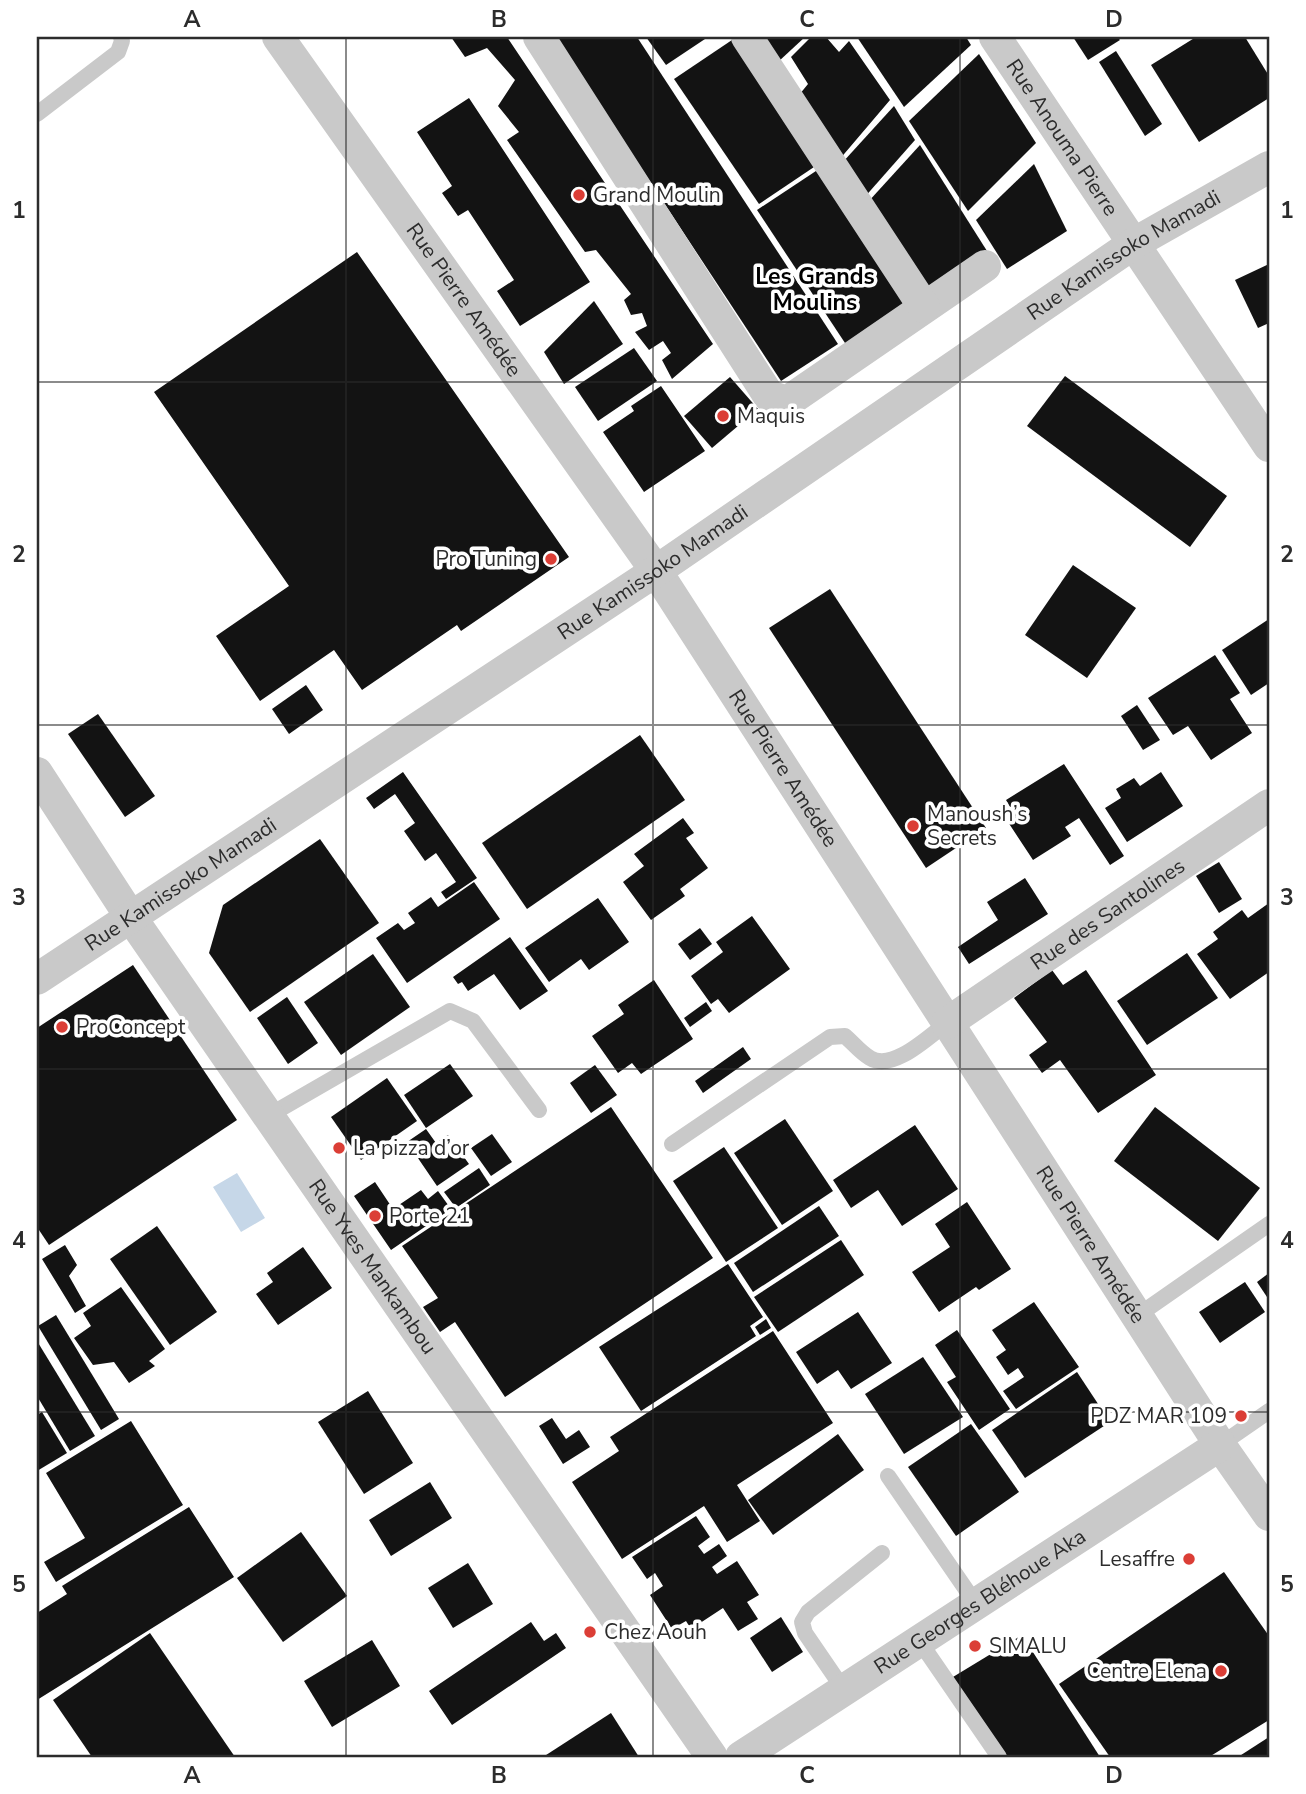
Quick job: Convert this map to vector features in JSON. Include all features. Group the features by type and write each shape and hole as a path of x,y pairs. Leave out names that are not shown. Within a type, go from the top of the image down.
{"street":[{"name":"Rue Pierre Amédée","path":"278,37 656,572 1220,1445 1269,1515"},
{"path":"539,37 769,396 787,402 985,266"},
{"path":"747,37 924,307"},
{"name":"Rue Anouma Pierre","path":"995,37 1269,446"},
{"name":"Rue Kamissoko Mamadi","path":"37,979 656,572 1133,244 1269,167"},
{"name":"Rue Yves Mankambou","path":"37,773 268,1116 712,1757"},
{"name":"Rue des Santolines","path":"947,1023 1269,805"},
{"name":"Rue Georges Bléhoue Aka","path":"741,1757 1220,1445"}],"lane":[{"path":"37,114 117,52 121,37"},
{"path":"268,1116 450,1011 473,1021 540,1110"},
{"path":"672,1144 830,1037 845,1036 871,1059 883,1062 897,1059 947,1023"},
{"path":"1137,1317 1269,1224"},
{"path":"1220,1445 1269,1411"},
{"path":"888,1476 976,1604"},
{"path":"844,1690 805,1633 802,1622 808,1612 882,1553"},
{"path":"919,1642 999,1757"}],"water":[{"path":"237,1173 265,1218 241,1232 213,1187"}],"building":[{"name":"Grand Moulin","path":"451,37 507,37 713,344 672,379 662,360 671,353 663,341 649,350 635,332 647,326 642,313 631,315 624,300 631,294 596,250 585,252 507,140 519,132 498,106 515,80 487,48 465,57"},
{"path":"555,37 637,37 838,344 781,381"},
{"path":"646,37 708,37 666,65"},
{"path":"760,37 805,37 778,62"},
{"path":"811,37 826,37 839,52 849,41 890,100 839,160 799,95 808,84 791,57"},
{"path":"857,37 966,37 971,45 904,107"},
{"path":"1073,37 1117,37 1120,40 1088,60"},
{"path":"1196,37 1245,37 1269,76 1269,98 1199,142 1151,65"},
{"path":"732,40 817,165 759,204 674,79"},
{"path":"1116,51 1162,124 1145,136 1099,62"},
{"path":"979,54 1036,143 968,211 909,121"},
{"path":"469,98 590,282 520,326 497,291 514,280 468,210 458,216 442,193 452,186 417,132"},
{"path":"894,106 915,140 863,199 842,163"},
{"path":"920,145 987,251 925,290 868,202"},
{"path":"1034,164 1067,231 1007,269 976,220"},
{"path":"822,167 912,303 847,346 757,210"},
{"path":"357,252 569,557 461,631 457,625 362,690 334,650 260,701 216,636 289,586 154,392"},
{"path":"1269,264 1269,323 1258,328 1235,280"},
{"path":"594,301 623,344 564,384 544,352"},
{"path":"634,348 657,381 598,421 575,387"},
{"path":"1065,376 1227,496 1190,547 1027,426"},
{"path":"730,377 758,409 712,448 684,416"},
{"path":"661,386 705,451 644,492 603,432 634,411 631,406"},
{"path":"1073,565 1136,608 1087,678 1025,635"},
{"path":"830,589 986,828 926,868 769,628"},
{"path":"1269,619 1269,683 1251,695 1222,650"},
{"path":"1215,655 1240,693 1230,699 1252,733 1211,760 1188,726 1173,735 1148,698"},
{"path":"306,685 323,710 289,734 272,709"},
{"path":"1137,705 1160,740 1143,750 1121,716"},
{"path":"98,714 155,796 125,817 68,734"},
{"path":"640,735 685,800 527,909 482,843"},
{"path":"1064,764 1124,856 1110,865 1079,818 1065,827 1071,836 1033,860 1008,822 1016,817 1006,800"},
{"path":"403,772 477,878 446,899 441,892 456,882 436,853 425,861 404,831 415,823 395,794 374,809 366,798"},
{"path":"1161,772 1183,806 1127,842 1105,808 1121,798 1116,789 1134,778 1140,786"},
{"path":"683,818 694,833 686,838 708,868 680,889 685,896 651,920 623,882 644,866 634,854"},
{"path":"320,839 379,923 250,1012 209,953 223,905"},
{"path":"1219,862 1242,899 1219,913 1196,876"},
{"path":"1025,878 1048,914 969,964 958,947 998,920 987,902"},
{"path":"474,882 500,919 407,983 376,938 398,923 404,930 415,923 408,913 431,897 438,907"},
{"path":"598,898 629,942 589,970 581,959 549,982 525,948"},
{"path":"1269,903 1269,972 1230,999 1197,954 1218,939 1213,932 1242,910 1248,918"},
{"path":"752,916 790,969 729,1013 718,999 711,1004 691,976 723,952 716,942"},
{"path":"700,928 712,944 690,960 678,944"},
{"path":"510,937 548,991 520,1010 494,974 468,991 462,982 458,984 453,977"},
{"path":"1187,953 1218,998 1147,1045 1117,1001"},
{"path":"373,954 410,1007 341,1055 304,1002"},
{"path":"133,965 237,1120 49,1245 37,1227 37,1028"},
{"path":"1052,970 1063,985 1086,970 1156,1075 1098,1113 1060,1060 1042,1073 1029,1055 1047,1042 1014,998"},
{"path":"654,980 693,1039 641,1074 632,1063 618,1073 592,1036 624,1014 618,1005"},
{"path":"287,997 318,1043 288,1064 257,1018"},
{"path":"706,1002 712,1011 690,1027 684,1018"},
{"path":"743,1047 751,1059 703,1093 695,1081"},
{"path":"450,1064 473,1096 426,1128 404,1095"},
{"path":"595,1065 617,1095 591,1113 570,1083"},
{"path":"387,1078 417,1121 361,1160 331,1117"},
{"path":"611,1107 713,1258 505,1397 455,1322 440,1332 423,1307 438,1298 402,1246"},
{"path":"1155,1107 1260,1188 1218,1241 1114,1161"},
{"path":"785,1119 833,1191 782,1225 734,1153"},
{"path":"915,1125 958,1189 902,1226 878,1190 851,1208 833,1180"},
{"path":"426,1129 436,1143 448,1135 469,1164 437,1186 407,1142"},
{"path":"492,1134 512,1162 491,1176 471,1148"},
{"path":"724,1147 778,1228 726,1262 673,1181"},
{"path":"479,1168 490,1185 456,1208 444,1192"},
{"path":"375,1182 393,1209 421,1190 428,1199 438,1191 451,1209 391,1250 354,1196"},
{"path":"967,1202 1011,1269 979,1290 976,1287 939,1312 912,1272 950,1247 935,1224"},
{"path":"819,1206 839,1236 753,1292 734,1263"},
{"path":"157,1226 217,1312 170,1345 110,1259"},
{"path":"841,1240 864,1275 778,1332 754,1297"},
{"path":"65,1245 77,1265 69,1276 86,1306 75,1313 42,1259"},
{"path":"303,1247 332,1288 278,1325 256,1294 273,1282 267,1273"},
{"path":"728,1264 763,1317 750,1326 756,1336 641,1411 599,1347"},
{"path":"1269,1273 1269,1300 1257,1282"},
{"path":"1245,1282 1265,1312 1220,1343 1199,1312"},
{"path":"121,1287 165,1349 149,1361 155,1366 129,1383 114,1362 93,1365 74,1338 91,1326 83,1313"},
{"path":"1034,1302 1079,1367 1016,1409 1003,1391 1024,1377 1018,1368 1008,1375 996,1357 1006,1350 992,1330"},
{"path":"858,1312 892,1363 851,1389 838,1370 817,1384 796,1352"},
{"path":"56,1315 119,1419 101,1430 38,1326"},
{"path":"766,1319 771,1328 760,1335 755,1327"},
{"path":"957,1330 1010,1409 979,1430 947,1382 956,1377 935,1345"},
{"path":"773,1331 833,1423 737,1485 760,1521 727,1542 704,1506 622,1559 572,1482 619,1451 610,1437"},
{"path":"37,1341 95,1436 70,1451 37,1396"},
{"path":"923,1357 963,1417 904,1454 865,1394"},
{"path":"1077,1372 1110,1422 1025,1478 992,1430"},
{"path":"368,1391 413,1463 364,1494 318,1422"},
{"path":"42,1412 67,1453 37,1471 37,1415"},
{"path":"552,1418 566,1439 579,1430 590,1447 563,1464 539,1426"},
{"path":"131,1421 183,1505 56,1582 44,1562 85,1538 46,1473"},
{"path":"971,1424 1019,1492 956,1536 908,1467"},
{"path":"838,1434 864,1470 773,1535 748,1500"},
{"path":"430,1482 452,1518 391,1556 369,1520"},
{"path":"189,1507 234,1577 37,1700 37,1613 67,1594 62,1586"},
{"path":"696,1516 710,1537 698,1546 704,1554 719,1544 727,1556 712,1567 717,1574 737,1561 759,1595 747,1602 758,1619 738,1631 723,1608 691,1629 686,1621 672,1629 650,1595 663,1586 655,1573 647,1579 632,1557"},
{"path":"301,1532 347,1596 283,1642 237,1578"},
{"path":"468,1563 493,1604 453,1628 428,1588"},
{"path":"1224,1572 1269,1636 1269,1720 1209,1757 1110,1757 1059,1684"},
{"path":"781,1617 803,1652 772,1672 750,1638"},
{"path":"531,1622 544,1641 556,1633 566,1648 452,1725 429,1691"},
{"path":"150,1633 235,1757 92,1757 53,1700"},
{"path":"1022,1635 1100,1757 1004,1757 948,1680"},
{"path":"372,1640 400,1686 332,1727 304,1681"},
{"path":"611,1713 639,1757 543,1757"},
{"path":"1269,1737 1269,1757 1238,1757"}],"place":[{"name":"Grand Moulin","path":"579,195"},
{"name":"Maquis","path":"723,416"},
{"name":"Pro Tuning","path":"551,559"},
{"name":"Manoush’s Secrets","path":"913,826"},
{"name":"ProConcept","path":"62,1027"},
{"name":"La pizza d’or","path":"339,1148"},
{"name":"Porte 21","path":"375,1216"},
{"name":"PDZ MAR 109","path":"1241,1416"},
{"name":"Lesaffre","path":"1189,1559"},
{"name":"Chez Aouh","path":"590,1632"},
{"name":"SIMALU","path":"975,1646"},
{"name":"Centre Elena","path":"1221,1671"}],"district":[{"name":"Les Grands Moulins","path":"815,289"}]}
